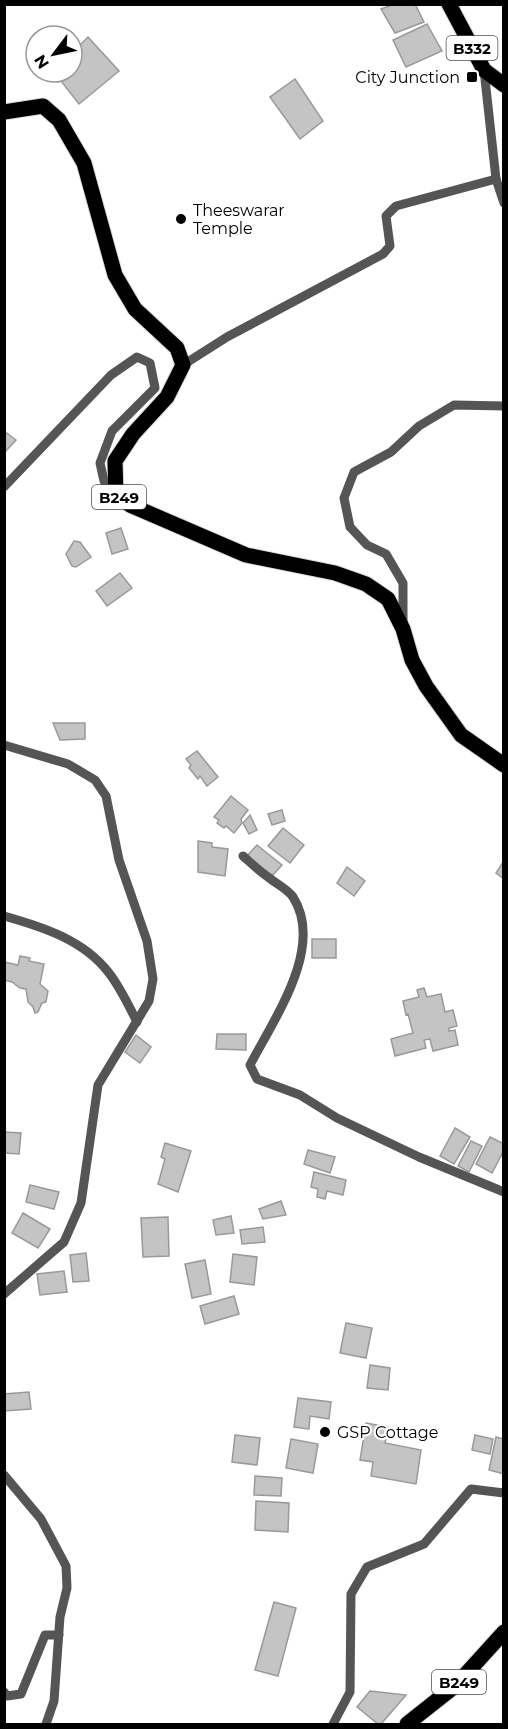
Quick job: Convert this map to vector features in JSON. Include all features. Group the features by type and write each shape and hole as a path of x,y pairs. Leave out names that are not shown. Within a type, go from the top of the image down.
{"main road":[{"name":"B332","path":"449,4 484,70 504,85"},
{"path":"4,112 43,106 59,120 84,163 115,275 135,309 177,348 183,365"},
{"name":"B249","path":"183,365 167,397 133,434 115,460 116,495 130,505 246,555 335,573 366,584 388,599 403,629 412,660 426,686 461,735 504,765"},
{"name":"B249","path":"406,1725 455,1686 504,1632"}],"street":[{"path":"484,70 496,179 504,203"},
{"path":"183,365 227,337 383,254 390,246 386,216 396,206 496,179"},
{"path":"4,487 111,375 137,357 150,363 155,388 112,431 100,463 104,481 116,495"},
{"path":"403,629 403,583 386,554 367,545 350,526 344,498 354,472 391,452 419,426 454,405 504,406"},
{"path":"4,745 68,764 95,780 106,796 119,860 147,941 153,979 149,1001 98,1085 81,1203 64,1242 4,1294"},
{"path":"243,856 293,896 302,919 304,939 302,955 291,986 250,1065 257,1079 300,1095 337,1119 419,1157 504,1191"},
{"path":"4,916 42,926 78,944 109,972 137,1022"},
{"path":"4,1475 41,1519 66,1566 67,1588 60,1617 54,1701 46,1725"},
{"path":"333,1725 350,1692 351,1594 367,1567 424,1544 471,1489 504,1493"},
{"path":"4,1692 7,1696 21,1694 45,1635 59,1635"}],"building":[{"path":"395,4 415,4 424,22 395,33 381,9"},
{"path":"427,24 442,51 406,67 393,40"},
{"path":"88,37 119,71 79,104 63,84 84,84 84,41"},
{"path":"295,79 323,121 300,139 270,97"},
{"path":"4,431 16,440 4,453"},
{"path":"121,528 128,549 112,554 106,533"},
{"path":"74,541 80,542 91,557 76,567 72,566 66,554"},
{"path":"120,573 132,588 107,606 96,591"},
{"path":"53,723 85,723 85,739 60,740"},
{"path":"197,751 218,777 207,786 200,776 198,779 189,768 191,765 186,759"},
{"path":"231,796 248,810 234,833 226,826 224,828 217,823 219,820 214,817"},
{"path":"282,810 285,821 272,825 268,814"},
{"path":"250,815 257,830 249,834 243,823"},
{"path":"283,828 304,845 290,863 268,846"},
{"path":"198,841 212,843 212,847 228,849 225,876 198,872"},
{"path":"257,845 282,865 272,876 247,856"},
{"path":"504,862 504,879 496,873"},
{"path":"347,867 365,881 354,896 337,883"},
{"path":"312,939 336,939 336,958 312,958"},
{"path":"20,956 30,958 29,961 44,964 40,984 48,991 46,1002 42,1003 38,1012 35,1013 28,1002 26,989 4,980 4,962 18,965"},
{"path":"424,988 427,997 441,994 445,1012 453,1010 457,1026 449,1028 449,1031 455,1030 458,1045 433,1051 430,1039 424,1040 426,1048 395,1056 391,1039 413,1033 403,1001 419,997 417,990"},
{"path":"217,1034 246,1034 246,1050 216,1049"},
{"path":"136,1035 151,1047 140,1063 125,1052"},
{"path":"455,1128 470,1137 454,1164 440,1156"},
{"path":"4,1132 21,1133 19,1154 4,1153"},
{"path":"490,1137 504,1144 504,1150 492,1173 476,1164"},
{"path":"471,1141 482,1146 469,1172 458,1166"},
{"path":"165,1143 191,1151 178,1192 158,1184 165,1159 161,1157"},
{"path":"308,1150 335,1157 330,1173 304,1164"},
{"path":"314,1172 346,1180 343,1195 327,1191 325,1199 317,1197 318,1189 311,1187"},
{"path":"30,1185 59,1192 54,1209 26,1202"},
{"path":"281,1201 286,1215 263,1219 259,1209"},
{"path":"23,1213 50,1229 38,1248 12,1233"},
{"path":"231,1216 234,1233 216,1235 213,1220"},
{"path":"168,1217 169,1256 143,1257 141,1218"},
{"path":"263,1227 265,1242 242,1244 240,1230"},
{"path":"86,1253 89,1281 73,1282 70,1255"},
{"path":"233,1254 257,1257 254,1285 230,1282"},
{"path":"205,1260 211,1294 192,1298 185,1264"},
{"path":"64,1271 67,1292 40,1295 37,1274"},
{"path":"234,1296 239,1314 205,1324 200,1306"},
{"path":"346,1323 372,1328 366,1358 340,1353"},
{"path":"370,1365 390,1368 388,1390 367,1388"},
{"path":"29,1392 31,1409 4,1411 4,1394"},
{"path":"298,1398 331,1402 329,1419 310,1416 309,1429 294,1427"},
{"path":"366,1423 388,1427 385,1443 421,1450 416,1484 371,1476 373,1462 360,1460"},
{"path":"235,1435 260,1438 257,1465 232,1462"},
{"path":"475,1435 493,1439 490,1454 472,1450"},
{"path":"496,1437 504,1439 504,1474 489,1470"},
{"path":"291,1439 318,1444 313,1473 286,1468"},
{"path":"255,1476 282,1478 281,1496 254,1495"},
{"path":"256,1501 289,1503 288,1532 255,1530"},
{"path":"274,1602 296,1608 278,1676 255,1670"},
{"path":"370,1691 406,1695 381,1724 378,1724 357,1707"}],"place":[{"name":"City Junction","path":"472,77"},
{"name":"Theeswarar Temple","path":"181,219"},
{"name":"GSP Cottage","path":"325,1432"}]}
